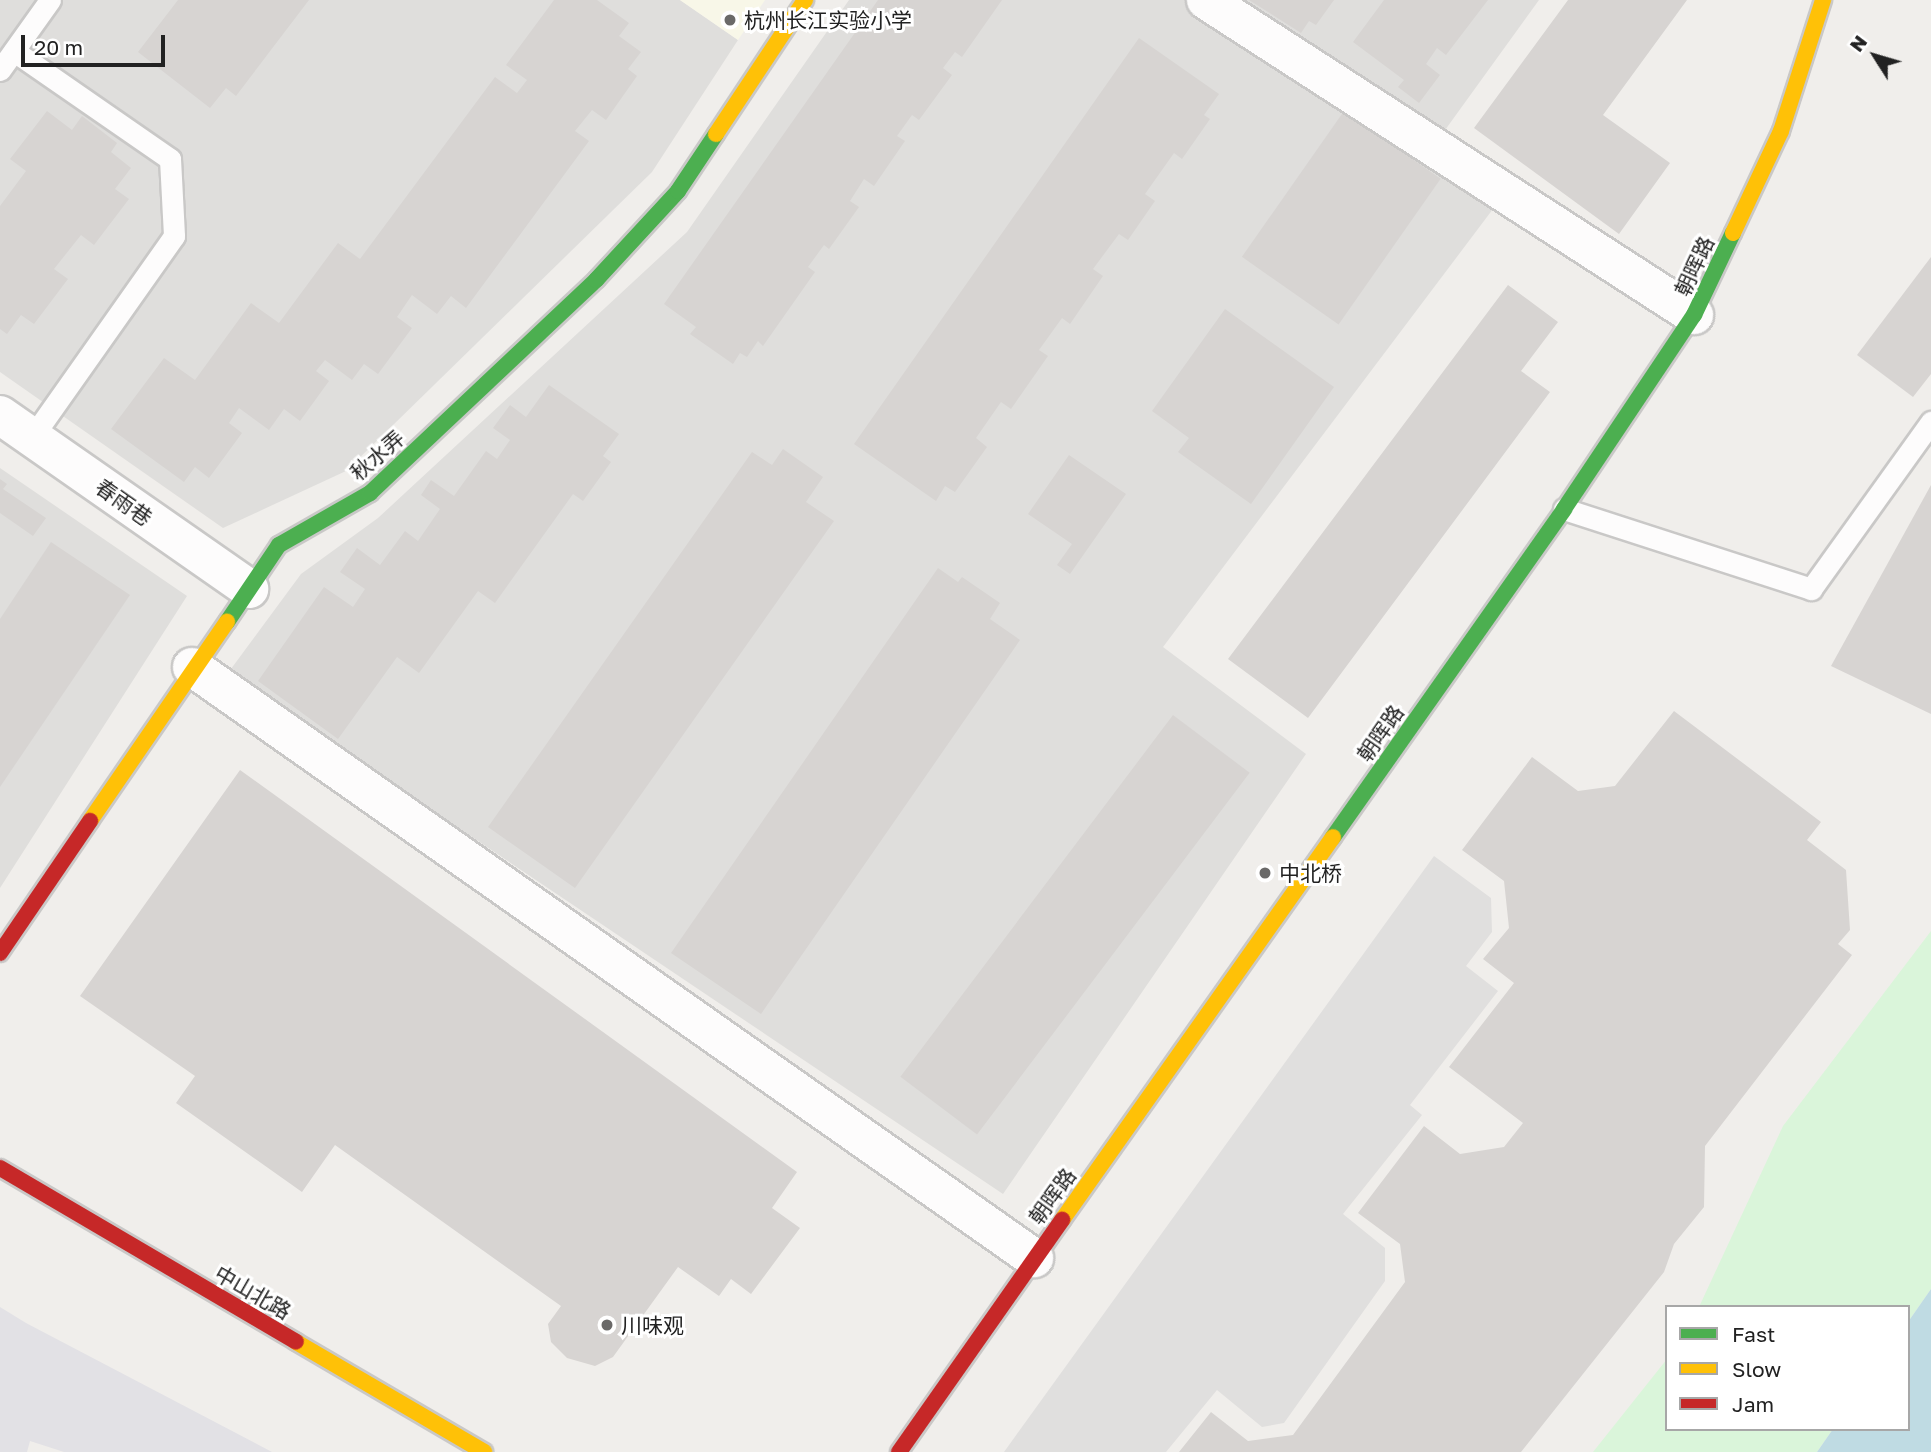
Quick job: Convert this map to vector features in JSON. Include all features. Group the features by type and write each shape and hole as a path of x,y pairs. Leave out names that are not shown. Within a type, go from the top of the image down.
{"street":[{"name":"秋水弄","path":"0,953 192,667 279,545 370,492 596,280 678,191 805,0"},
{"path":"1206,0 1694,316"},
{"name":"朝晖路","path":"899,1452 1564,509 1694,316 1781,131 1823,0"},
{"name":"春雨巷","path":"0,415 249,589"},
{"path":"192,667 1034,1258"},
{"name":"中山北路","path":"0,1168 484,1452"}],"lane":[{"path":"0,70 50,0"},
{"path":"14,51 170,159 174,236 32,437"},
{"path":"1564,509 1811,589 1931,422"}],"shaded area":[{"path":"0,0 680,0 738,40 652,172 346,471 223,528 0,372"},
{"name":"杭州长江实验小学","path":"680,0 765,0 738,40"},
{"path":"849,0 1539,0 1427,155 1496,205 1163,647 1306,754 1003,1194 228,673 301,574 378,518 687,232"},
{"path":"0,468 187,596 0,888"},
{"path":"1434,856 1491,898 1492,932 1466,966 1498,991 1410,1105 1422,1115 1343,1214 1385,1248 1385,1281 1284,1423 1262,1427 1217,1390 1166,1452 1004,1452"},
{"path":"0,1307 272,1452 64,1452 30,1441 27,1452 0,1452"}],"green space":[{"path":"1931,931 1931,1289 1910,1319 1910,1305 1700,1305 1783,1126"},
{"path":"1665,1362 1665,1431 1832,1431 1817,1452 1593,1452"}],"water":[{"path":"1931,1289 1931,1452 1817,1452 1832,1431 1910,1431 1910,1319"}],"building":[{"path":"178,0 309,0 236,96 226,88 210,108 138,52"},
{"path":"554,0 597,0 629,23 619,36 641,52 628,69 637,76 606,120 592,110 575,131 589,141 466,308 451,296 437,314 412,295 397,317 412,328 378,374 364,364 352,380 325,360 316,371 329,381 300,421 284,409 269,430 239,408 229,423 242,433 209,478 195,467 184,482 111,429 164,358 195,380 251,303 279,323 338,243 360,259 495,77 517,93 527,80 506,65"},
{"path":"878,0 1002,0 962,57 955,52 943,68 952,75 919,120 912,115 897,136 905,141 874,186 864,179 850,201 859,207 829,249 824,245 808,267 815,272 763,346 758,341 747,357 740,353 733,364 690,334 696,327 664,304"},
{"path":"1249,0 1334,0 1316,25 1309,21 1301,33"},
{"path":"1384,0 1488,0 1446,55 1437,48 1426,64 1440,75 1419,103 1398,87 1404,80 1353,42"},
{"path":"1568,0 1687,0 1603,115 1670,163 1619,234 1474,128"},
{"path":"1139,38 1219,94 1204,115 1210,119 1182,159 1174,153 1145,194 1155,201 1128,240 1119,234 1093,269 1103,276 1070,324 1062,318 1039,350 1048,356 1011,409 1001,402 976,438 987,447 955,492 945,486 936,501 854,444"},
{"path":"47,111 72,130 82,116 117,143 111,152 131,168 115,189 129,199 94,245 81,235 54,269 68,279 34,324 21,315 7,334 0,329 0,206 26,171 10,159"},
{"path":"1344,111 1441,179 1339,324 1242,257"},
{"path":"1931,257 1931,374 1913,397 1857,355"},
{"path":"1508,285 1558,322 1521,371 1550,392 1308,718 1228,659"},
{"path":"1225,309 1334,387 1251,504 1178,452 1189,438 1152,411"},
{"path":"549,385 619,434 603,456 611,462 583,501 573,494 495,603 478,591 419,673 397,657 338,739 258,681 324,587 353,607 365,589 340,572 357,548 380,565 405,531 418,541 440,509 421,495 431,480 454,496 486,451 497,459 510,440 493,428 510,405 526,417"},
{"path":"783,449 823,477 806,502 834,521 575,888 488,827 752,452 772,465"},
{"path":"1069,455 1126,494 1070,574 1057,565 1072,544 1028,514"},
{"path":"0,479 7,484 3,489 46,518 33,536 0,513"},
{"path":"1931,485 1931,714 1831,666"},
{"path":"51,542 130,595 0,787 0,619"},
{"path":"938,568 958,582 962,577 1000,603 990,619 1020,640 761,1014 671,953"},
{"path":"1674,711 1821,822 1807,840 1846,870 1850,930 1838,944 1852,955 1705,1146 1704,1207 1674,1244 1664,1272 1521,1452 1179,1452 1211,1412 1248,1441 1293,1435 1405,1282 1400,1244 1358,1213 1424,1126 1460,1154 1504,1147 1523,1123 1449,1067 1514,983 1483,959 1509,928 1504,881 1462,850 1532,757 1578,791 1615,786"},
{"path":"1173,715 1250,773 977,1135 900,1077"},
{"path":"240,770 797,1172 772,1208 800,1228 751,1294 731,1279 719,1296 678,1267 613,1357 595,1366 567,1358 551,1342 548,1324 561,1306 335,1145 302,1192 176,1103 195,1076 80,996"}],"traffic: fast":[{"path":"227,622 279,545 370,493 596,280 678,191 716,134"},
{"path":"1333,837 1564,509 1694,315 1733,233"}],"traffic: slow":[{"path":"716,134 805,0"},
{"path":"1733,233 1781,131 1823,0"},
{"path":"90,821 227,622"},
{"path":"1062,1220 1333,837"},
{"path":"296,1342 484,1452"}],"traffic: jam":[{"path":"0,953 90,821"},
{"path":"0,1168 296,1342"},
{"path":"899,1452 1062,1220"}],"place":[{"name":"杭州长江实验小学","path":"730,20"},
{"name":"中北桥","path":"1265,873"},
{"name":"川味观","path":"607,1325"}]}
